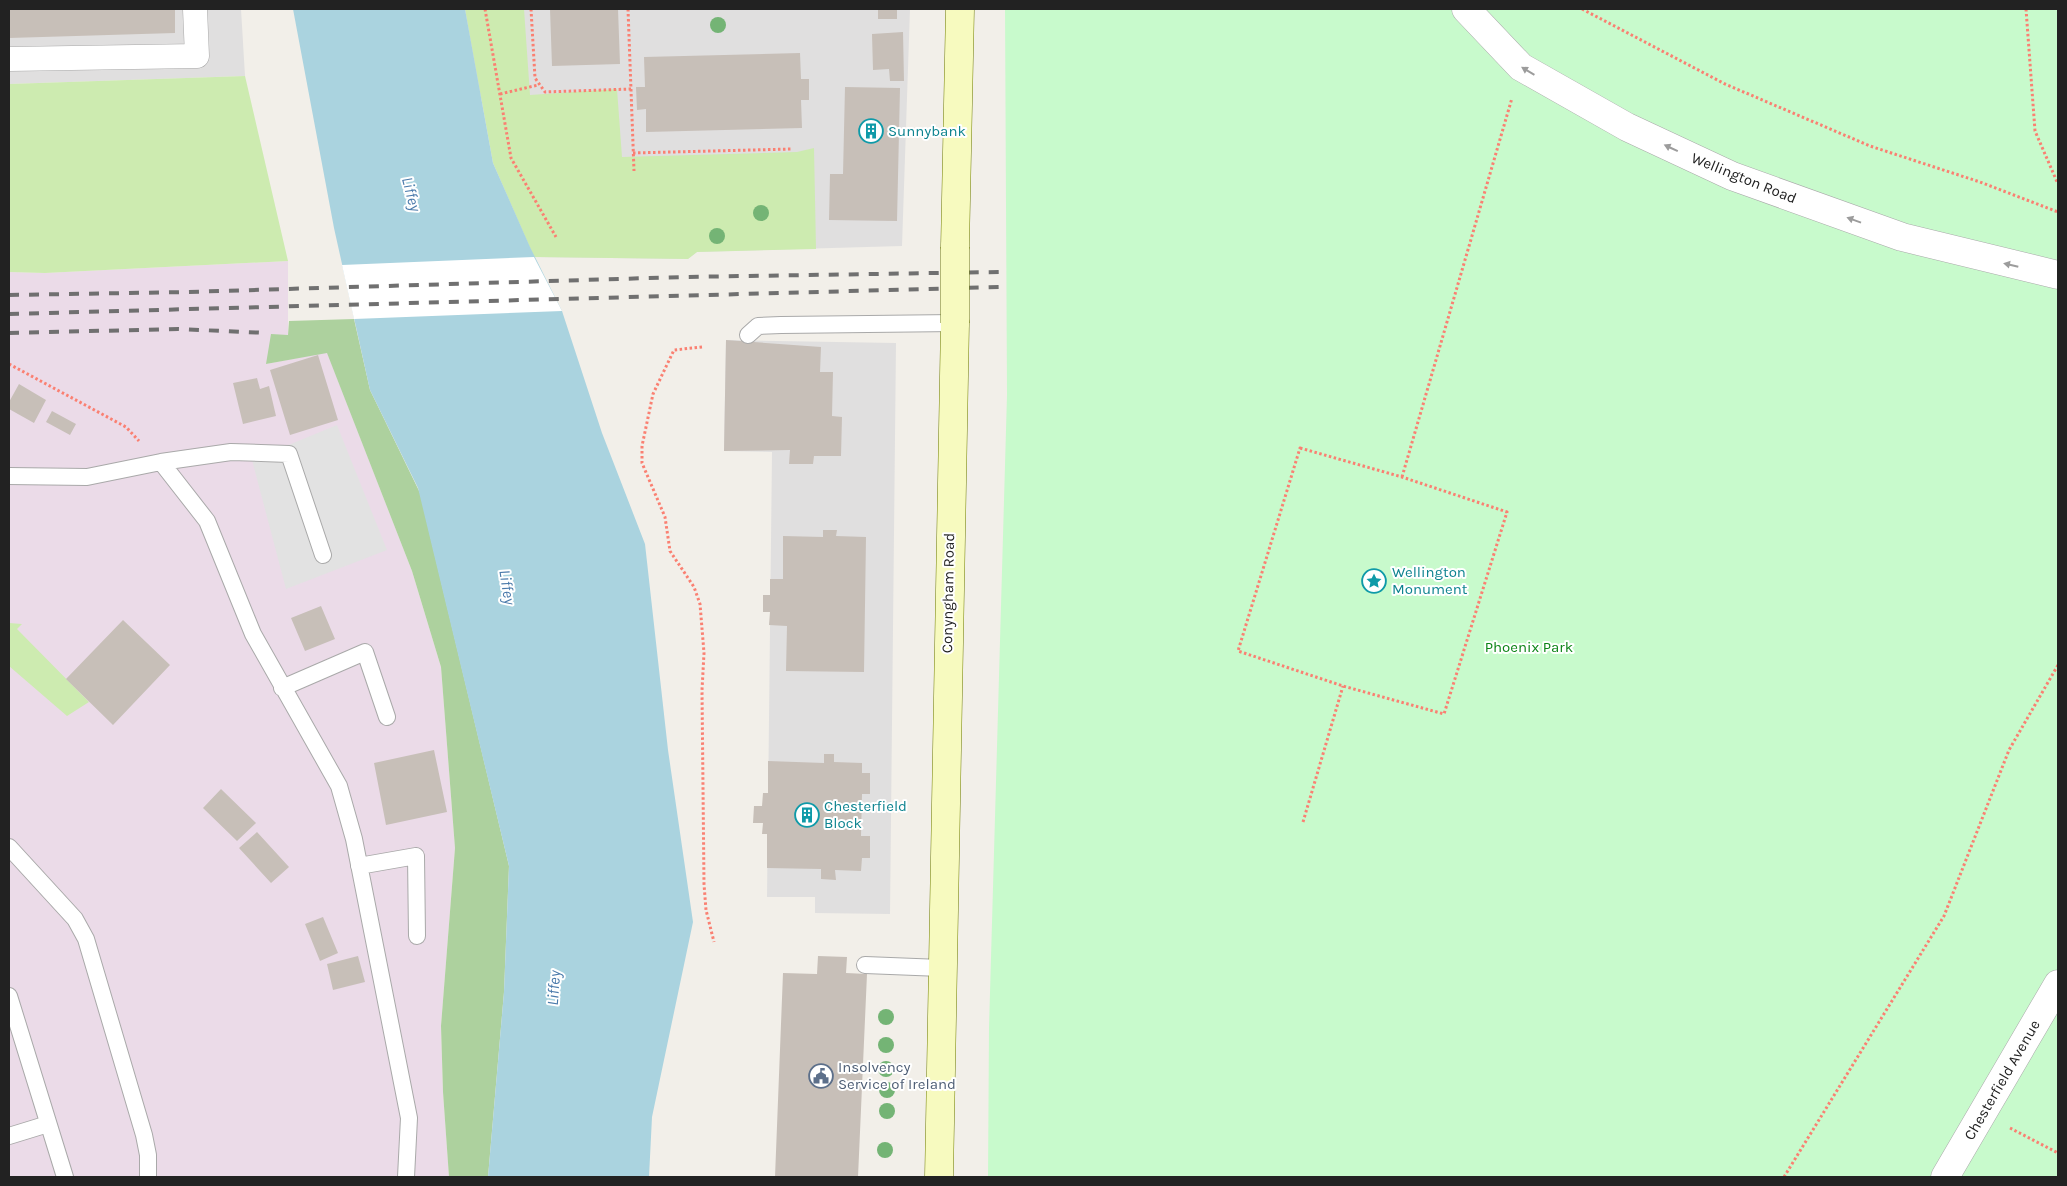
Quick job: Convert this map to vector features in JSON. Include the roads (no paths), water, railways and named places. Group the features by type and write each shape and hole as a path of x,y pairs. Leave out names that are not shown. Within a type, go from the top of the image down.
{"main road":[{"name":"Conyngham Road","path":"939,1177 941,968 960,9"}],"street":[{"path":"9,59 197,56 195,9"},
{"name":"Wellington Road","path":"1466,9 1521,67 1627,127 1732,176 1902,237 2058,275"},
{"name":"Chesterfield Avenue","path":"1945,1177 2058,984"}],"lane":[{"path":"748,335 758,326 954,323"},
{"path":"9,476 87,477 161,462 231,452 289,454 324,555"},
{"path":"161,462 207,521 253,634 339,786 359,866 409,1118 406,1177"},
{"path":"282,688 365,652 388,717"},
{"path":"9,847 75,919 86,939 144,1135 148,1155 148,1177"},
{"path":"359,866 416,856 417,936"},
{"path":"864,965 941,968"},
{"path":"9,996 65,1177"},
{"path":"9,1136 48,1124"}],"water":[{"name":"Liffey","path":"293,9 465,9 493,163 530,247 562,311 602,433 645,544 668,750 693,922 652,1117 649,1177 488,1177 504,992 509,866 418,488 370,390 334,228"}],"railway":[{"path":"9,295 187,292 683,277 999,272"},
{"path":"9,314 1000,287"},
{"path":"9,333 178,329 268,333"}],"place":[{"name":"Sunnybank","path":"871,131"},
{"name":"Wellington Monument","path":"1374,581"},
{"name":"Chesterfield Block","path":"807,815"},
{"name":"Insolvency Service of Ireland","path":"821,1076"}],"park label":[{"name":"Phoenix Park","path":"1529,647"}]}
